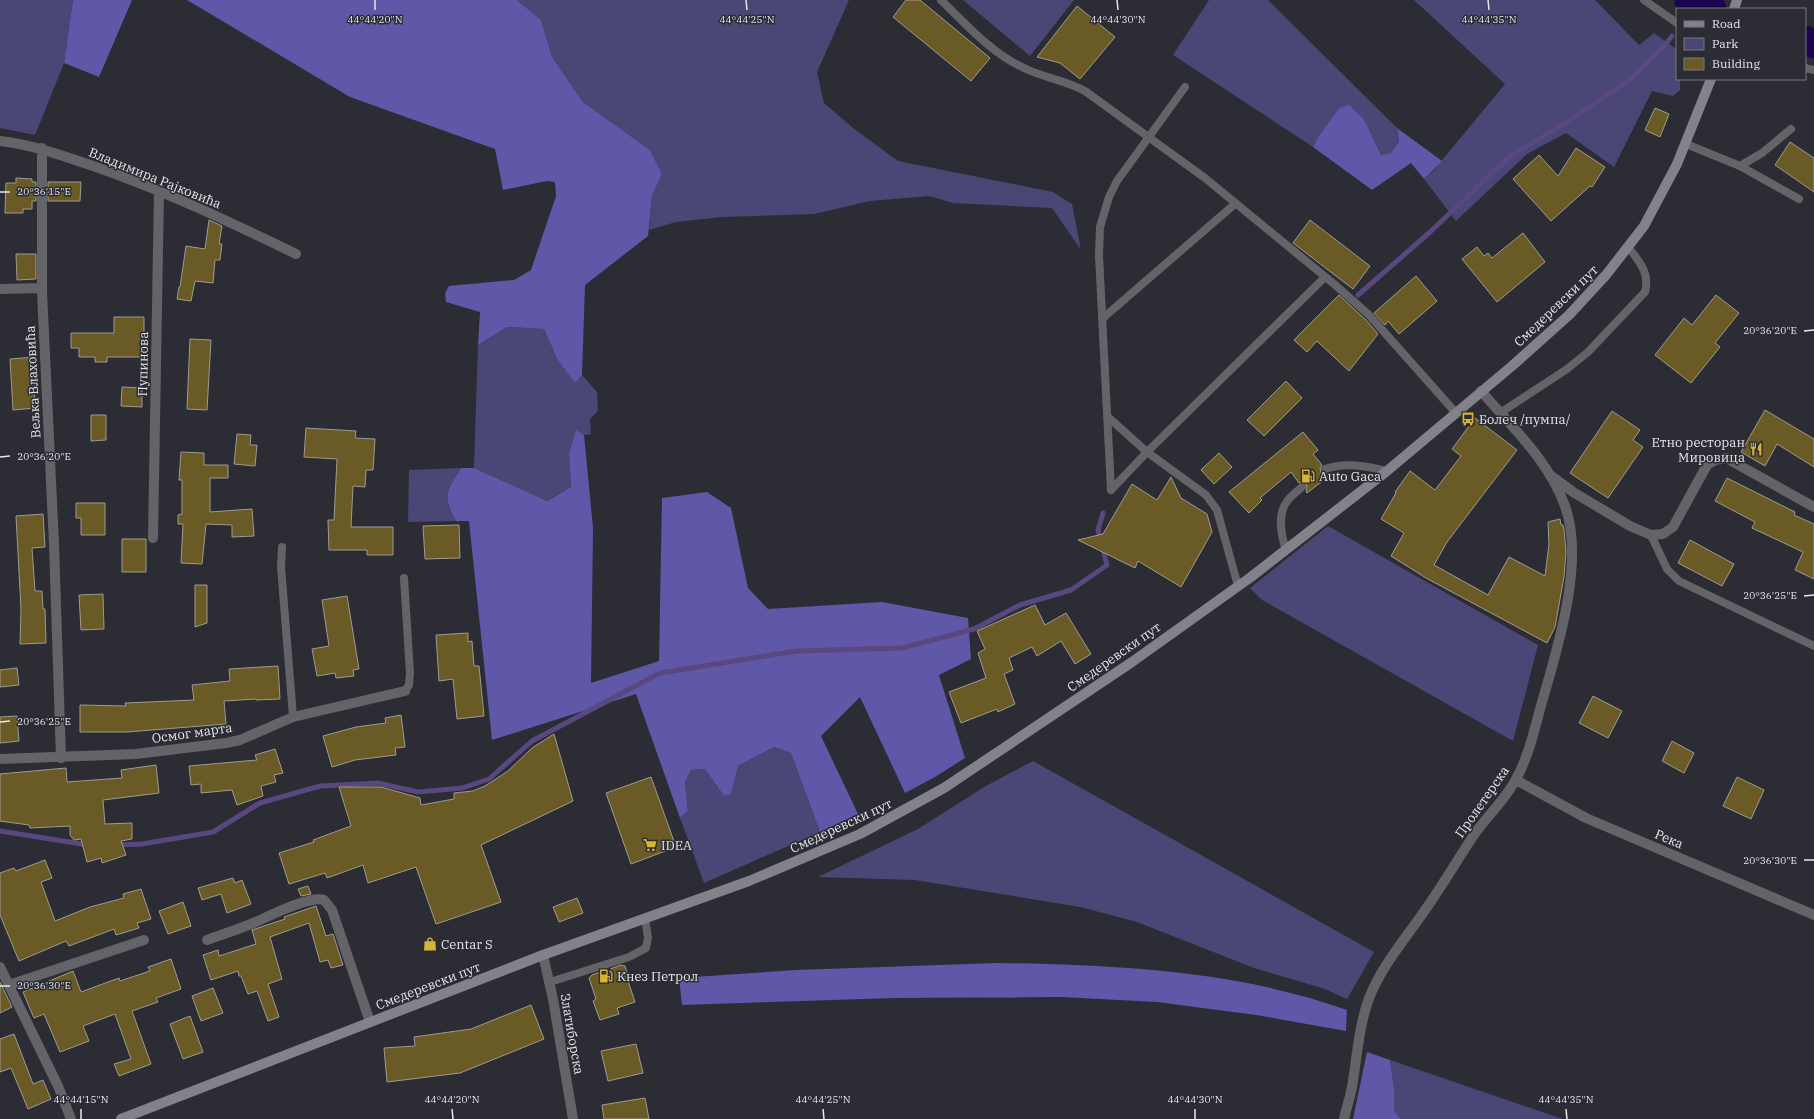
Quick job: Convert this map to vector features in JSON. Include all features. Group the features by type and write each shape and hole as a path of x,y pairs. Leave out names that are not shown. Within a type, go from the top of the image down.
{"main road":[{"name":"Смедеревски пут","path":"121,1119 543,955 750,881 860,834 922,801 977,767 1132,662 1286,550 1456,413 1569,315 1588,296 1629,248 1660,199 1686,144 1711,80"}],"street":[{"name":"Владимира Рајковића","path":"0,141 42,148 159,191 215,215 296,254"},
{"name":"Вељка Влаховића","path":"42,148 42,288 54,536 61,758"},
{"name":"Пупинова","path":"153,538 159,191"},
{"path":"0,289 42,288"},
{"path":"1482,391 1553,477 1573,492 1630,526 1651,535 1663,534 1673,527 1707,466 1715,460 1726,458 1814,507"},
{"name":"Пролетерска","path":"1344,1119 1352,1089 1364,1015 1369,996 1377,979 1441,888 1474,835 1516,780 1527,753 1557,650 1569,588 1573,553 1571,529 1566,507 1553,477"},
{"name":"Осмог марта","path":"0,759 61,758 136,754 226,743 240,740 294,717 405,691"},
{"name":"Река","path":"1516,780 1586,818 1814,915"},
{"path":"207,940 249,925 297,904 314,899 324,900 332,910 370,1022"},
{"path":"9,985 144,940"},
{"name":"Златиборска","path":"543,955 550,982 573,1119"},
{"path":"0,967 58,1086 71,1119"}],"lane":[{"path":"941,0 1000,55 1023,68 1070,83 1085,91 1205,178 1325,276 1369,315 1456,413"},
{"path":"1644,0 1676,22"},
{"path":"1184,87 1117,181 1104,210 1100,228 1099,256 1111,490 1147,452 1325,276"},
{"path":"1740,166 1762,153 1791,129"},
{"path":"1686,144 1740,166 1799,199"},
{"path":"1103,318 1236,203"},
{"path":"1500,413 1572,365 1588,352 1645,292 1648,281 1644,270 1629,248"},
{"path":"1108,418 1147,452 1206,495 1212,502 1217,510 1238,586"},
{"path":"1325,469 1352,464 1387,470"},
{"path":"1286,550 1281,528 1283,512 1287,501 1302,487"},
{"path":"1651,535 1667,569 1679,581 1814,646"},
{"path":"282,546 282,575 294,717"},
{"path":"404,578 410,673 409,685 405,691"},
{"path":"550,982 629,957 646,948 648,938 645,918"}],"green space":[{"path":"0,0 73,0 64,63 35,135 0,128"},
{"path":"517,0 849,0 817,72 824,103 853,128 898,161 1053,192 1072,204 1081,250 1052,208 953,203 930,196 870,201 814,214 722,217 676,222 649,230 652,196 662,174 650,150 583,102 552,57 541,20"},
{"path":"963,0 1074,0 1030,56"},
{"path":"1209,0 1268,0 1397,128 1399,140 1391,153 1381,155 1364,119 1339,108 1318,137 1313,147 1173,55"},
{"path":"1414,0 1595,0 1639,45 1654,33 1676,49 1676,80 1680,80 1680,90 1673,96 1652,91 1614,167 1566,133 1527,154 1456,221 1424,179 1434,170 1505,84"},
{"path":"507,327 544,329 557,359 575,382 582,375 597,392 598,411 590,419 591,434 584,435 576,431 569,452 571,487 546,501 474,468 478,345"},
{"path":"461,468 449,488 447,499 456,521 408,522 409,470"},
{"path":"1328,526 1538,645 1513,741 1262,600 1250,588"},
{"path":"774,747 791,753 820,832 704,883 680,818 688,811 685,782 691,770 705,769 724,796 731,794 738,766"},
{"path":"1033,761 1374,952 1347,999 1325,989 1254,968 1137,922 1080,907 915,880 818,877 918,829 984,787"},
{"path":"1390,1060 1563,1119 1401,1119 1394,1111 1394,1089"}],"shaded area":[{"path":"73,0 132,0 99,77 64,63"},
{"path":"187,0 517,0 541,20 552,57 583,102 650,150 662,174 652,196 648,236 585,285 582,375 575,383 557,359 544,329 507,327 478,345 480,312 446,302 445,293 449,286 514,280 531,270 556,196 555,182 547,181 503,190 495,149 350,97"},
{"path":"1349,105 1364,119 1381,155 1391,153 1399,141 1397,128 1442,161 1424,179 1411,163 1372,190 1313,147 1318,137 1339,108"},
{"path":"576,430 584,435 593,528 591,683 659,661 662,498 707,492 731,508 748,588 768,609 882,602 968,618 971,659 939,675 965,758 935,777 905,793 860,697 821,736 858,814 820,832 791,753 774,747 738,766 731,794 724,796 705,769 691,770 685,782 688,811 680,818 636,694 492,740 469,521 456,521 447,499 449,488 461,468 474,468 547,501 571,487 569,452"},
{"path":"996,963 1129,968 1174,972 1262,986 1347,1010 1346,1031 1256,1015 1157,1002 1061,997 895,998 682,1005 679,978 796,970"},
{"path":"1367,1052 1390,1060 1394,1089 1394,1111 1401,1119 1353,1119"}],"building":[{"path":"906,0 920,0 990,58 971,81 893,17"},
{"path":"1077,6 1115,37 1080,79 1060,63 1037,57"},
{"path":"1655,108 1669,114 1660,137 1645,130"},
{"path":"1790,142 1814,158 1814,192 1775,165"},
{"path":"1576,148 1605,167 1592,187 1590,186 1551,221 1513,179 1539,155 1558,176"},
{"path":"16,178 32,179 32,182 36,182 36,201 32,201 32,209 23,209 23,213 5,213 6,183 16,183"},
{"path":"48,182 81,182 80,201 48,201"},
{"path":"209,220 222,226 219,244 222,244 220,260 215,260 213,283 195,281 191,301 177,299 186,246 205,249"},
{"path":"1310,220 1370,266 1353,289 1293,243"},
{"path":"1523,233 1545,262 1497,302 1462,259 1477,247 1484,256 1488,253 1492,258"},
{"path":"16,254 36,254 36,279 17,280"},
{"path":"1416,276 1437,301 1399,334 1388,321 1385,325 1374,313"},
{"path":"1339,295 1366,320 1378,334 1349,371 1317,341 1307,352 1294,340"},
{"path":"1716,295 1739,313 1715,343 1720,347 1691,383 1655,355 1684,318 1692,325"},
{"path":"114,317 144,317 144,357 107,357 107,362 95,362 95,357 79,357 79,348 71,348 71,333 114,333"},
{"path":"190,339 211,340 207,410 187,409"},
{"path":"36,357 38,389 34,389 36,408 13,410 10,359"},
{"path":"1286,381 1302,398 1264,436 1247,420"},
{"path":"122,387 142,388 142,407 121,406"},
{"path":"1765,410 1814,439 1814,467 1777,444 1765,466 1741,452"},
{"path":"1612,411 1640,430 1633,440 1643,447 1608,498 1570,473"},
{"path":"91,415 106,415 106,440 91,441"},
{"path":"1475,418 1517,450 1447,542 1434,565 1488,595 1509,557 1545,576 1549,544 1548,522 1560,519 1561,525 1563,525 1564,529 1566,552 1564,577 1555,627 1547,643 1426,578 1391,556 1404,533 1381,519 1396,493 1395,492 1410,471 1435,490 1461,456 1452,449"},
{"path":"306,428 356,431 355,438 375,439 373,470 366,470 365,487 353,486 351,527 393,527 393,555 367,555 367,550 329,550 328,520 334,520 337,459 304,457"},
{"path":"1303,432 1318,450 1313,454 1322,465 1320,468 1321,473 1330,475 1307,493 1306,484 1303,482 1299,483 1291,472 1260,498 1262,500 1249,513 1229,492"},
{"path":"237,434 251,435 250,445 257,445 255,466 234,464"},
{"path":"181,452 204,453 204,465 228,465 228,478 210,478 210,512 252,509 254,536 232,537 232,525 206,524 202,564 181,563 183,524 178,524 178,515 182,514 182,480 179,480"},
{"path":"1219,453 1232,467 1214,484 1201,470"},
{"path":"1171,477 1181,498 1207,514 1212,532 1181,587 1138,561 1135,568 1078,540 1103,534 1132,484 1157,500"},
{"path":"1727,478 1795,512 1794,515 1814,524 1814,579 1795,570 1803,552 1752,528 1755,522 1715,501"},
{"path":"76,503 105,503 105,535 81,535 81,518 76,518"},
{"path":"43,514 45,547 32,548 35,591 42,591 43,609 45,609 46,643 20,644 21,609 16,516"},
{"path":"459,525 460,558 425,559 423,526"},
{"path":"122,539 146,539 146,572 122,572"},
{"path":"1690,540 1734,564 1722,586 1678,563"},
{"path":"195,585 207,585 207,623 195,627"},
{"path":"103,594 104,629 81,630 79,595"},
{"path":"347,596 359,669 353,670 354,676 336,678 335,673 317,676 312,649 329,646 322,600"},
{"path":"1035,605 1045,625 1066,613 1091,654 1075,664 1061,641 1037,656 1032,647 1009,658 1013,670 1004,674 1015,704 998,712 997,709 961,723 949,692 986,678 978,653 985,649 977,631"},
{"path":"468,633 468,642 472,641 474,666 479,666 484,716 457,719 453,679 439,681 436,635"},
{"path":"278,666 280,699 224,701 226,724 127,732 80,732 80,705 126,706 125,703 194,700 192,685 230,681 229,669"},
{"path":"17,668 19,685 0,687 0,670"},
{"path":"1593,696 1622,711 1608,738 1579,723"},
{"path":"401,715 405,747 395,748 396,755 355,760 332,767 323,736 356,727 386,723 385,718"},
{"path":"17,716 19,741 0,743 0,717"},
{"path":"554,734 573,801 481,845 501,902 436,924 416,867 368,883 363,865 327,878 325,873 289,884 279,853 314,842 313,840 351,826 339,787 381,787 420,798 421,805 454,799 454,793 473,791 485,786 508,771 532,748"},
{"path":"1672,741 1694,753 1684,773 1662,761"},
{"path":"275,749 283,773 274,775 276,782 261,786 263,796 237,805 232,790 201,793 201,784 191,785 189,766 257,760 255,755"},
{"path":"156,765 159,793 103,800 105,824 132,823 132,839 121,841 126,855 102,863 101,858 87,862 81,839 74,840 70,835 70,826 30,828 29,825 0,821 0,774 66,768 67,782 122,778 121,770"},
{"path":"651,777 676,847 631,864 606,793"},
{"path":"1737,777 1764,790 1751,819 1723,806"},
{"path":"45,860 52,878 41,882 55,921 90,907 124,898 123,894 141,889 151,919 137,923 139,928 116,935 114,929 69,946 66,941 19,961 0,915 0,873 14,868 16,871"},
{"path":"233,878 235,883 242,880 251,904 227,913 221,894 202,900 198,888"},
{"path":"308,886 311,894 301,896 298,889"},
{"path":"577,898 583,913 559,922 553,907"},
{"path":"183,902 191,926 168,934 159,911"},
{"path":"316,906 326,936 333,934 343,965 331,968 328,960 320,962 309,923 270,937 282,979 268,984 279,1017 268,1021 257,991 248,994 238,971 211,980 203,955 218,950 219,956 256,944 252,930 285,919 284,917"},
{"path":"171,959 181,989 156,998 158,1002 132,1011 151,1064 119,1076 114,1064 131,1059 115,1014 83,1026 89,1041 60,1052 44,1014 34,1018 23,992 73,971 81,992 119,978 120,981 150,971 148,967"},
{"path":"621,965 625,966 628,976 627,978 635,1002 617,1008 619,1014 600,1020 593,1001 596,999 589,978 592,975 603,971 607,972 610,969"},
{"path":"0,982 12,1007 0,1013"},
{"path":"213,988 223,1013 201,1021 192,996"},
{"path":"531,1005 544,1039 460,1073 387,1082 384,1048 415,1046 414,1037 471,1029"},
{"path":"190,1016 203,1052 183,1059 170,1024"},
{"path":"14,1034 33,1084 43,1080 51,1099 28,1109 11,1068 0,1072 0,1039"},
{"path":"636,1044 643,1073 608,1081 601,1051"},
{"path":"645,1098 649,1119 604,1119 602,1105"}],"waterway":[{"path":"1689,0 1709,8"},
{"path":"1692,8 1694,3"},
{"path":"1358,295 1429,233 1510,156 1559,127 1632,78 1672,36"},
{"path":"1806,40 1814,44"},
{"path":"116,845 142,844 213,832 260,803 320,786 378,783 418,792 462,788 489,779 532,741 660,673 796,651 902,648 974,629 1020,605 1071,590 1107,565 1098,530 1103,513"},
{"path":"0,831 88,845"}],"place":[{"name":"Болеч /пумпа/","path":"1468,419"},
{"name":"Етно ресторан Мировица","path":"1756,449"},
{"name":"Auto Gaca","path":"1308,476"},
{"name":"IDEA","path":"650,845"},
{"name":"Centar S","path":"430,944"},
{"name":"Кнез Петрол","path":"606,976"}]}
